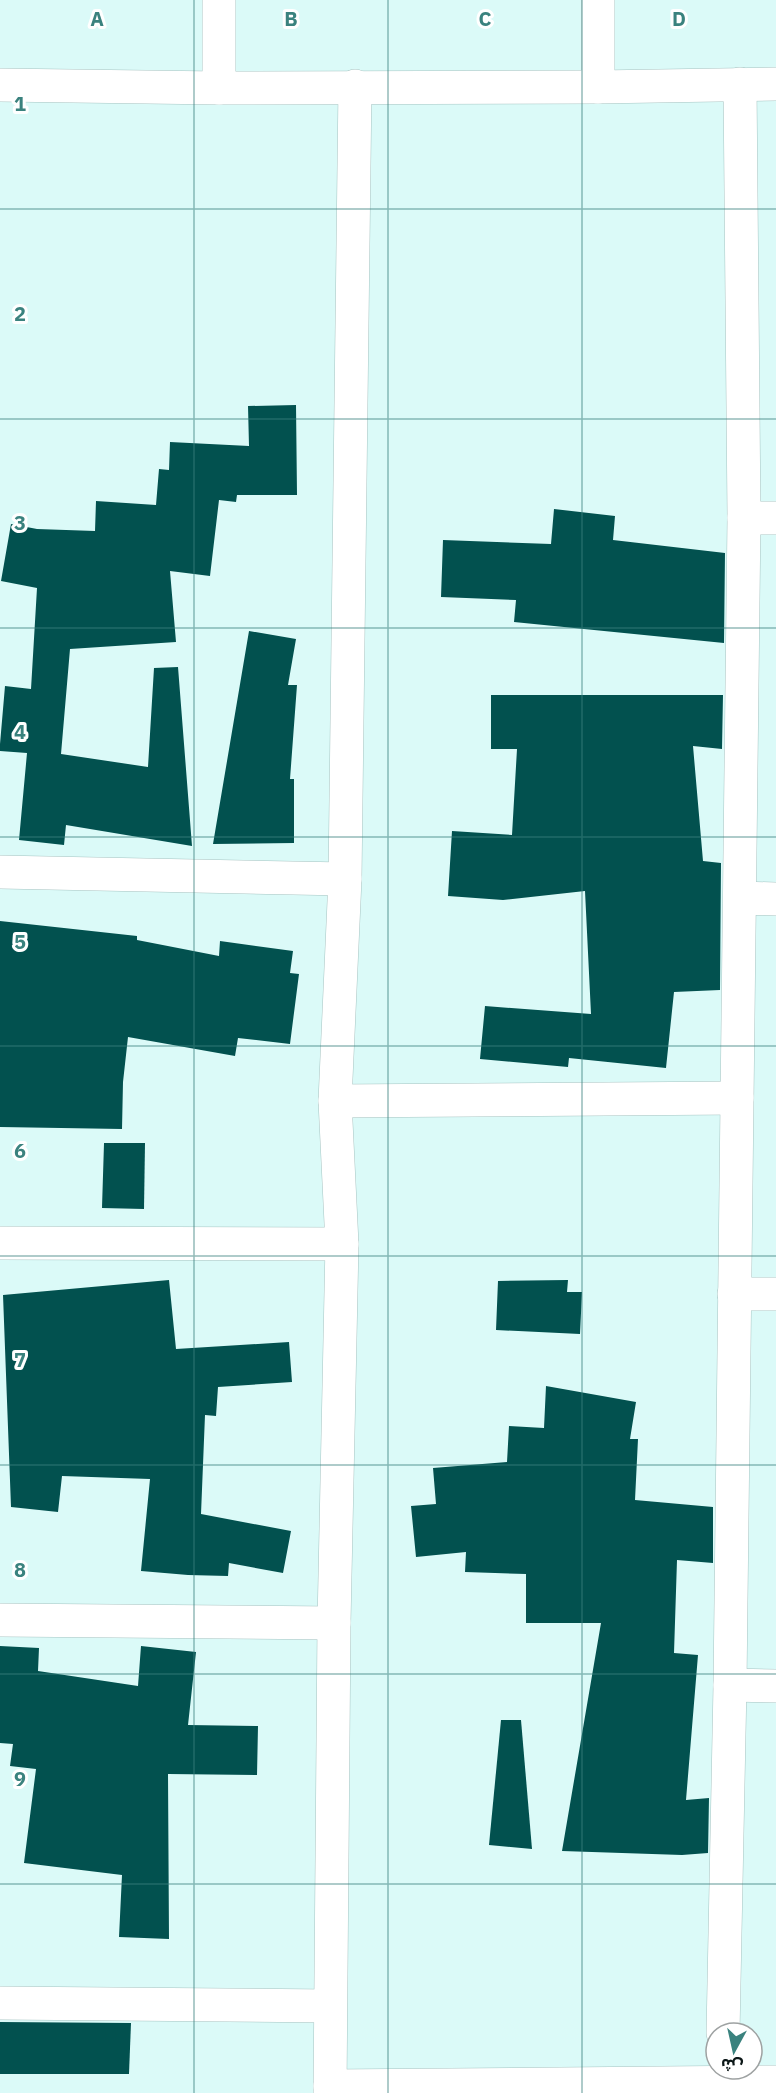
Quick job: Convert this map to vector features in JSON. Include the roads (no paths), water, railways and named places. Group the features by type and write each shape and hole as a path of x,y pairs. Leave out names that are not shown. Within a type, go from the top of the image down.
{"street":[{"path":"219,0 219,88"},
{"path":"598,0 598,87"},
{"path":"723,2021 730,1685 744,518 740,84"},
{"path":"0,85 219,88 776,84"},
{"path":"355,86 345,879 335,1101 342,1244 334,1623 330,2089 704,2076"},
{"path":"744,518 776,518"},
{"path":"0,872 345,879"},
{"path":"740,898 776,899"},
{"path":"335,1101 737,1098"},
{"path":"0,1243 342,1244"},
{"path":"734,1294 776,1294"},
{"path":"0,1620 334,1623"},
{"path":"730,1685 776,1686"},
{"path":"0,2003 330,2006"}]}
